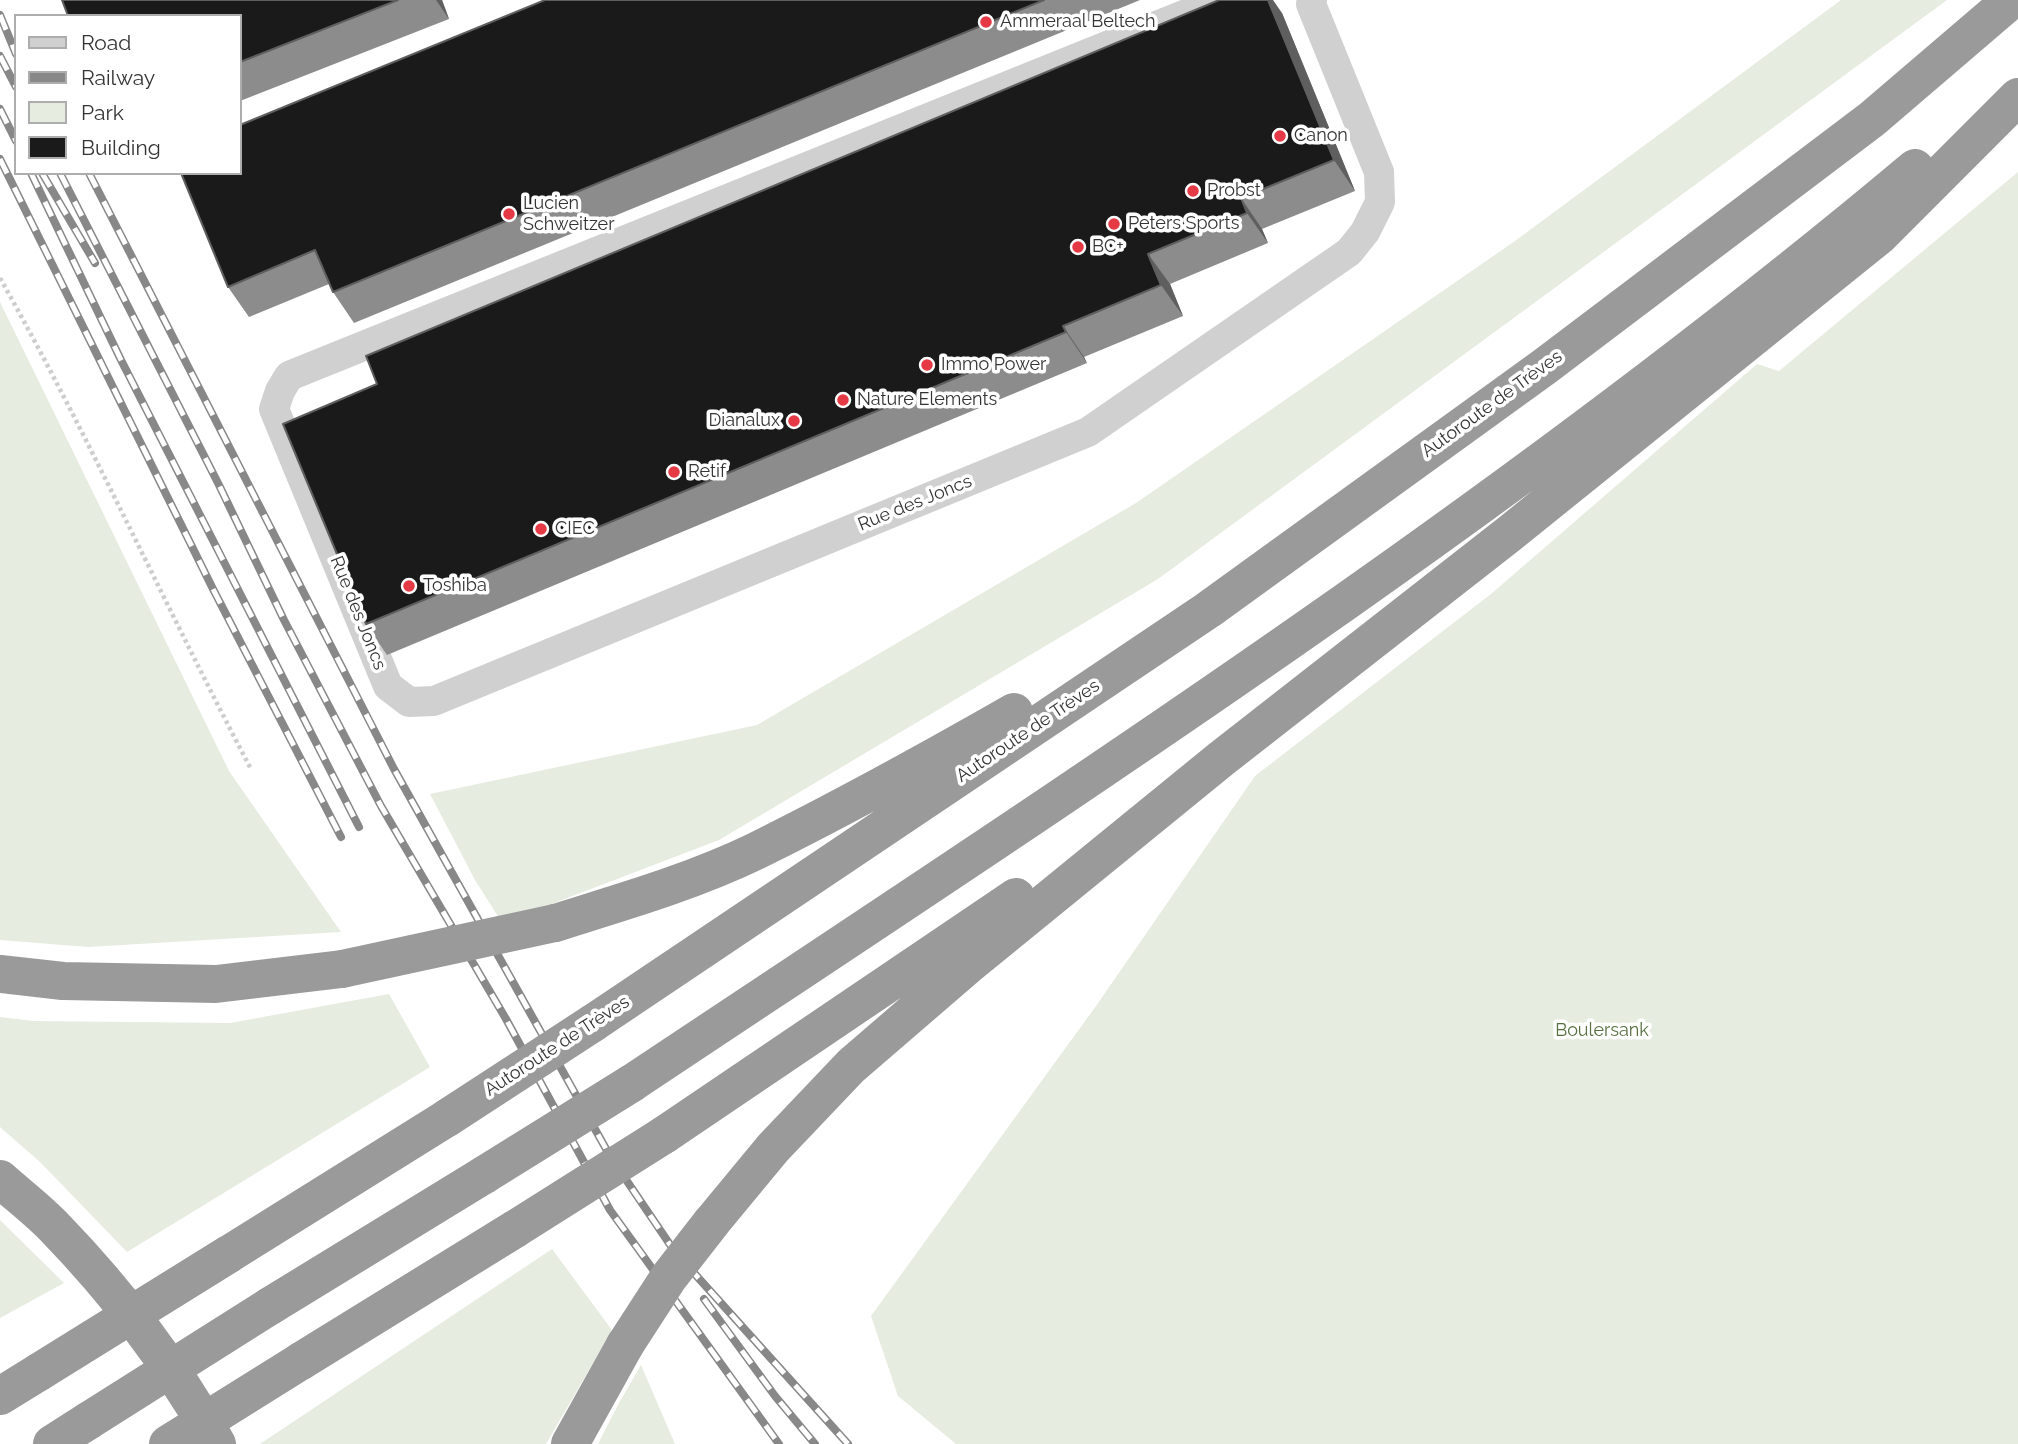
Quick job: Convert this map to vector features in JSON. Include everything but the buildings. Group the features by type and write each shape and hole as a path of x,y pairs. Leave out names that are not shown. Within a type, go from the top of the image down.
{"highway":[{"name":"Autoroute de Trèves","path":"0,1396 447,1118 1208,610 1544,367 1850,135 2011,0"},
{"path":"52,1444 632,1083 1197,706 1441,535 1733,317 2018,82"},
{"path":"570,1444 625,1345 669,1277 773,1148 850,1066 967,966 1221,759 1509,534 1879,236 2018,97"},
{"path":"0,974 63,981 216,984 342,970 555,923 651,893 754,852 950,749 1034,700 1208,610"},
{"path":"168,1444 664,1135 1221,759"},
{"path":"0,1179 54,1227 99,1275 145,1332 191,1398 217,1444"},
{"path":"0,1383 39,1372"}],"street":[{"name":"Rue des Joncs","path":"1221,0 289,376 274,409 388,686 409,702 434,701 1088,432 1349,252 1365,232 1380,202 1379,172 1311,4 1312,0"}],"path":[{"path":"0,278 41,350 199,671 251,769"}],"green space":[{"path":"1841,0 1947,0 1158,579 719,840 549,905 499,918 475,880 430,794 757,725 1136,503 1515,241"},
{"name":"Boulersank","path":"2018,172 2018,1444 956,1444 898,1396 871,1316 1096,1006 1255,776 1491,594 1757,364 1779,371"},
{"path":"0,302 229,771 341,932 88,947 0,940"},
{"path":"389,994 430,1067 127,1252 40,1162 0,1127 0,1017 34,1021 230,1023"},
{"path":"0,1220 64,1283 0,1318"},
{"path":"552,1249 612,1330 546,1444 260,1444"},
{"path":"641,1365 675,1444 598,1444 619,1403"}],"railway":[{"path":"0,15 14,49"},
{"path":"0,56 14,83"},
{"path":"0,109 14,137"},
{"path":"0,159 213,589 341,837"},
{"path":"32,175 121,360 359,827"},
{"path":"43,175 95,263"},
{"path":"61,175 219,485 284,620 381,806 506,1019 610,1210 779,1444"},
{"path":"90,175 394,769 610,1156 675,1252 848,1444"},
{"path":"704,1299 775,1396 815,1444"}],"place":[{"name":"Ammeraal Beltech","path":"986,22"},
{"name":"Canon","path":"1280,136"},
{"name":"Probst","path":"1193,191"},
{"name":"Lucien Schweitzer","path":"509,214"},
{"name":"Peters Sports","path":"1114,224"},
{"name":"BC+","path":"1078,247"},
{"name":"Immo Power","path":"927,365"},
{"name":"Nature Elements","path":"843,400"},
{"name":"Dianalux","path":"794,421"},
{"name":"Retif","path":"674,472"},
{"name":"CIEC","path":"541,529"},
{"name":"Toshiba","path":"409,586"}]}
